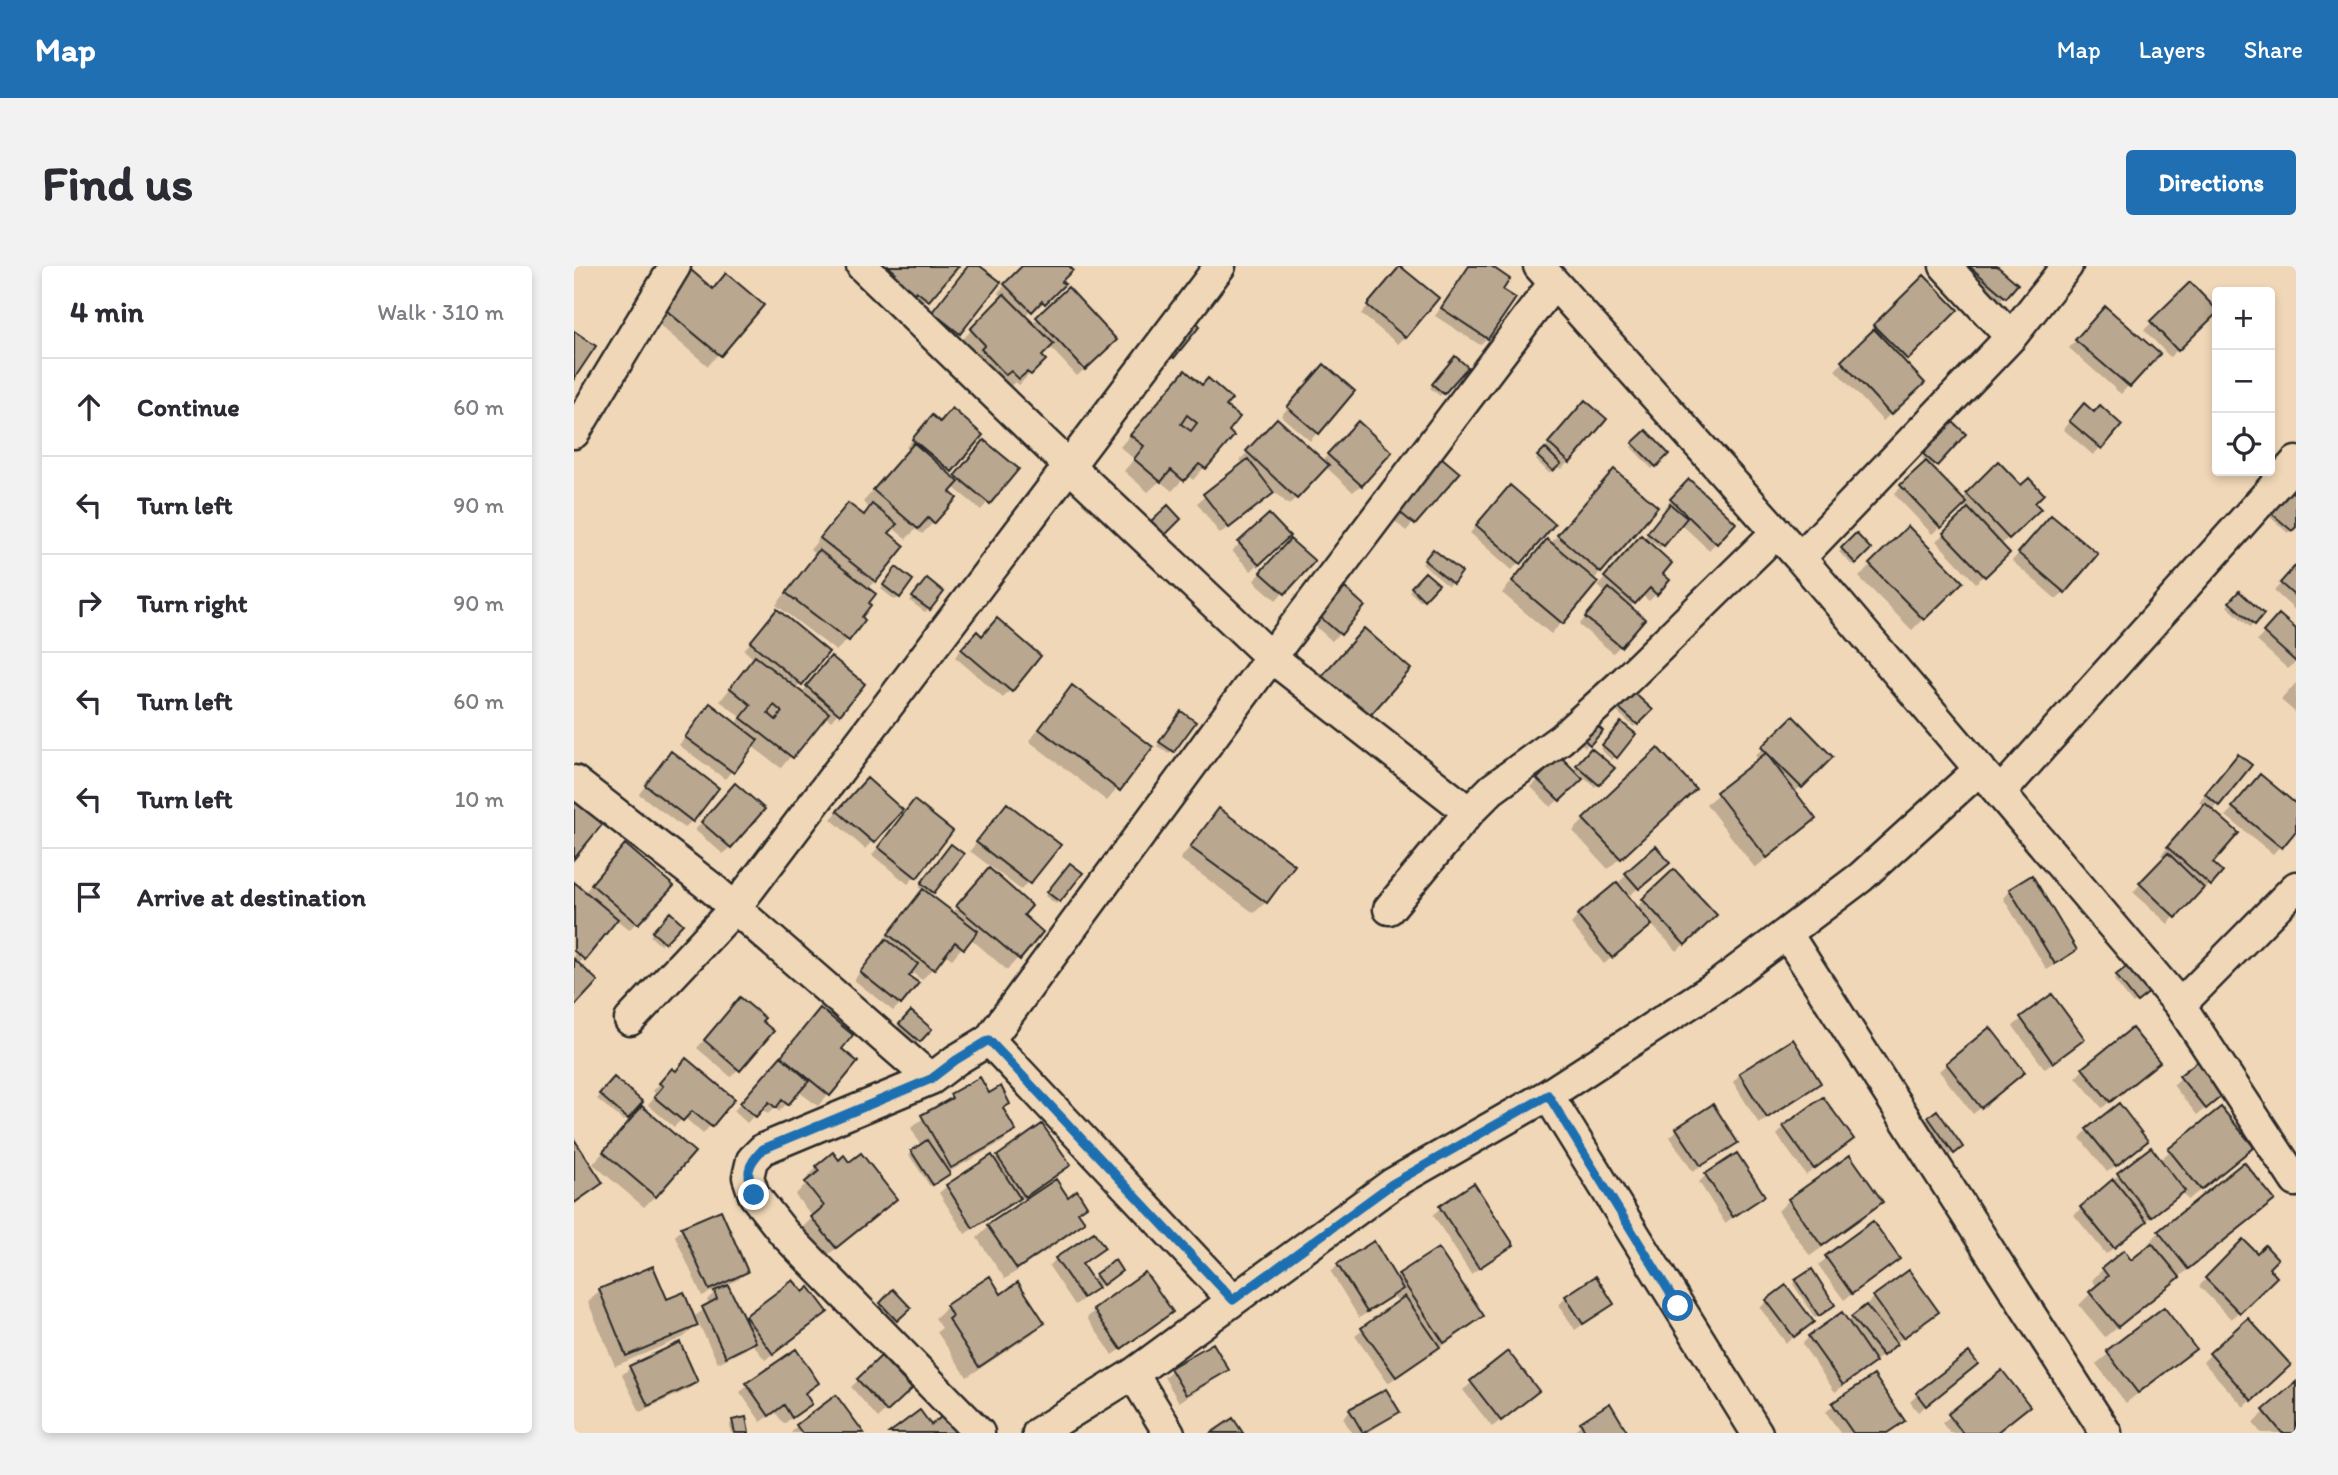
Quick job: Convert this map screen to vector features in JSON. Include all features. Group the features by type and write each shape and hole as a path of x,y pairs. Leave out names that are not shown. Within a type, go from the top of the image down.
{"street":[{"path":"862,266 1271,657 1469,812"},
{"path":"630,1020 735,908 1220,266"},
{"path":"1945,266 2011,337"},
{"path":"1800,558 2011,337 2067,266"},
{"path":"574,433 671,267"},
{"path":"979,1433 784,1233 754,1195 748,1177 752,1160 763,1149 931,1079 989,1040 1271,657 1547,274 1800,558 2180,1005 2296,1181"},
{"path":"2000,793 2296,463"},
{"path":"1389,909 1469,812 1492,789 1579,722 1777,532"},
{"path":"1038,1433 1133,1374 1392,1184 1548,1095 1718,985 1861,877 1980,769"},
{"path":"574,781 713,889 931,1079"},
{"path":"2180,1005 2296,887"},
{"path":"1787,934 2106,1433"},
{"path":"989,1040 1233,1300"},
{"path":"1548,1095 1757,1433"},
{"path":"1133,1374 1169,1433"}],"building":[{"path":"888,266 959,266 929,301 916,291 911,297 889,278 895,272"},
{"path":"968,266 980,266 1001,282 960,334 932,312"},
{"path":"1022,266 1069,266 1073,270 1061,282 1065,284 1045,304 1042,301 1032,312 1004,284"},
{"path":"1400,266 1439,298 1406,338 1367,305"},
{"path":"1469,266 1491,266 1510,279 1503,290 1516,298 1488,339 1441,308"},
{"path":"1969,266 1997,266 2018,284 2006,298"},
{"path":"691,270 713,289 726,273 764,305 721,356 661,306"},
{"path":"1924,275 1958,310 1908,360 1873,325"},
{"path":"2190,282 2212,305 2212,318 2178,351 2150,321"},
{"path":"1068,287 1117,340 1085,370 1036,317"},
{"path":"1004,294 1054,344 1042,356 1046,360 1031,375 1027,372 1019,379 1011,371 1006,375 981,349 985,345 970,329"},
{"path":"2105,306 2160,354 2130,387 2075,340"},
{"path":"1187,315 1200,326 1174,358 1160,347"},
{"path":"1874,329 1925,383 1891,415 1841,361"},
{"path":"574,331 596,346 574,379"},
{"path":"1455,356 1468,367 1444,394 1432,384"},
{"path":"1324,364 1355,391 1319,434 1287,407"},
{"path":"1185,370 1202,385 1208,378 1232,399 1226,406 1240,417 1229,431 1234,436 1206,469 1199,464 1184,481 1171,470 1161,482 1134,459 1144,446 1130,435","holes":["1187,415 1197,423 1191,431 1181,424"]},
{"path":"1585,400 1607,419 1570,463 1548,443"},
{"path":"2084,403 2094,412 2100,405 2122,425 2102,449 2069,421"},
{"path":"952,408 983,435 952,472 912,439 932,415 940,422"},
{"path":"1277,418 1329,465 1297,499 1246,451"},
{"path":"1358,421 1392,452 1362,486 1327,454"},
{"path":"1953,422 1966,434 1937,466 1923,454"},
{"path":"1646,430 1669,454 1656,467 1632,443"},
{"path":"984,440 1019,469 990,504 955,475"},
{"path":"914,443 959,482 950,492 957,498 934,524 928,518 918,529 873,490"},
{"path":"1545,448 1561,464 1553,471 1537,456"},
{"path":"1441,457 1460,473 1415,525 1396,509"},
{"path":"1248,459 1274,493 1229,528 1203,494"},
{"path":"1926,461 1967,503 1941,528 1900,485"},
{"path":"1998,461 2021,485 2029,478 2044,494 2035,503 2041,509 2009,539 1966,493"},
{"path":"1614,469 1658,507 1601,573 1557,535"},
{"path":"1689,479 1736,523 1717,544 1670,499"},
{"path":"1510,485 1555,524 1521,564 1476,525"},
{"path":"2291,491 2296,495 2296,527 2292,531 2271,513"},
{"path":"848,503 864,515 872,504 897,524 889,533 905,546 876,582 820,538"},
{"path":"1670,504 1687,518 1664,546 1647,533"},
{"path":"1168,505 1181,519 1165,535 1151,521"},
{"path":"1968,508 2010,553 1985,577 1943,533"},
{"path":"1269,514 1290,536 1259,565 1238,542"},
{"path":"2051,515 2098,554 2065,593 2018,553"},
{"path":"1908,526 1963,582 1924,620 1869,564"},
{"path":"1856,533 1871,549 1856,564 1841,548"},
{"path":"1641,535 1672,563 1663,574 1670,580 1657,595 1650,588 1635,604 1604,577"},
{"path":"1290,539 1315,561 1285,594 1260,572"},
{"path":"1547,539 1598,582 1563,624 1512,581"},
{"path":"1433,549 1462,572 1453,584 1424,560"},
{"path":"819,550 876,594 862,617 865,620 849,641 786,593"},
{"path":"2296,565 2296,597 2280,583"},
{"path":"896,567 913,580 900,598 883,585"},
{"path":"1425,572 1439,584 1424,600 1411,587"},
{"path":"927,578 944,592 930,610 912,597"},
{"path":"1345,588 1365,606 1341,635 1320,617"},
{"path":"1609,588 1645,619 1621,647 1585,617"},
{"path":"2239,591 2264,614 2255,625 2229,602"},
{"path":"777,609 829,652 802,685 750,642"},
{"path":"2279,614 2296,629 2296,662 2263,632"},
{"path":"997,618 1041,656 1012,692 961,649 977,631 982,636"},
{"path":"1364,628 1411,669 1367,719 1320,678"},
{"path":"755,656 829,713 793,758 741,718 751,705 730,688","holes":["774,705 782,712 776,720 768,713"]},
{"path":"831,656 865,684 840,715 806,686"},
{"path":"1072,685 1153,747 1120,791 1039,729"},
{"path":"1631,690 1653,710 1638,725 1617,706"},
{"path":"710,703 758,740 734,773 685,737"},
{"path":"1181,711 1196,722 1174,752 1159,742"},
{"path":"1793,716 1833,757 1802,788 1761,747"},
{"path":"1593,722 1603,731 1590,745 1580,736"},
{"path":"1621,722 1636,734 1617,758 1602,745"},
{"path":"1591,748 1615,768 1599,785 1576,765"},
{"path":"1658,748 1696,789 1621,859 1583,819"},
{"path":"671,751 719,788 693,822 645,785"},
{"path":"1766,753 1816,819 1767,858 1716,792"},
{"path":"2238,754 2252,765 2219,806 2205,794"},
{"path":"1560,756 1583,779 1560,801 1537,779"},
{"path":"2260,774 2296,804 2296,831 2282,848 2232,807"},
{"path":"867,778 903,810 874,843 837,811"},
{"path":"735,783 765,809 731,848 701,822"},
{"path":"574,796 606,820 574,859"},
{"path":"914,800 953,831 917,878 878,847"},
{"path":"1007,803 1061,845 1030,884 976,842"},
{"path":"2205,803 2239,833 2213,863 2223,872 2211,886 2167,847"},
{"path":"1219,808 1295,865 1267,903 1190,847"},
{"path":"625,844 674,886 638,924 591,884"},
{"path":"951,844 964,854 934,893 921,883"},
{"path":"1656,846 1670,863 1639,889 1625,873"},
{"path":"2168,853 2204,888 2176,918 2139,883"},
{"path":"1070,863 1083,873 1060,902 1047,892"},
{"path":"989,868 1032,906 1024,915 1043,932 1020,960 956,906"},
{"path":"1674,869 1717,915 1685,945 1642,899"},
{"path":"2032,875 2077,950 2055,964 2009,889"},
{"path":"574,882 618,919 585,960 574,951"},
{"path":"1617,882 1652,925 1612,958 1577,915"},
{"path":"923,889 978,931 964,949 955,942 934,970 888,934"},
{"path":"670,912 683,924 665,943 652,932"},
{"path":"886,939 918,964 909,976 919,983 901,1005 860,972"},
{"path":"574,959 598,981 574,1007"},
{"path":"2135,960 2156,987 2137,1002 2116,975"},
{"path":"2052,994 2085,1039 2053,1063 2020,1017"},
{"path":"740,997 765,1018 762,1021 774,1031 740,1071 704,1040"},
{"path":"820,1008 853,1035 842,1049 858,1062 830,1096 781,1056"},
{"path":"911,1011 932,1029 920,1042 899,1024"},
{"path":"1990,1027 2025,1072 1981,1108 1946,1063"},
{"path":"2132,1028 2160,1062 2110,1102 2082,1068"},
{"path":"1793,1039 1821,1083 1767,1118 1739,1073"},
{"path":"781,1056 809,1081 788,1105 782,1100 776,1108 769,1102 756,1117 740,1103"},
{"path":"686,1058 735,1099 712,1127 692,1111 683,1121 654,1097 663,1086 659,1083 672,1068 676,1071"},
{"path":"2198,1061 2224,1094 2206,1109 2179,1076"},
{"path":"614,1077 643,1102 628,1119 599,1094"},
{"path":"980,1077 989,1093 1001,1086 1010,1104 1003,1108 1016,1131 951,1168 921,1115 952,1098 950,1094"},
{"path":"1823,1097 1854,1139 1814,1169 1783,1126"},
{"path":"2119,1103 2148,1141 2116,1166 2086,1129"},
{"path":"1713,1104 1738,1143 1701,1166 1676,1128"},
{"path":"642,1106 695,1152 656,1197 603,1152"},
{"path":"2221,1107 2254,1147 2201,1190 2168,1149"},
{"path":"1937,1110 1963,1147 1954,1154 1928,1117"},
{"path":"1042,1124 1071,1165 1025,1197 997,1156"},
{"path":"574,1139 603,1183 574,1203"},
{"path":"927,1140 950,1174 933,1185 911,1151"},
{"path":"2151,1147 2185,1191 2151,1217 2117,1173"},
{"path":"833,1152 839,1160 844,1155 849,1162 861,1153 897,1199 836,1248 811,1217 824,1206 805,1182 819,1171 816,1166"},
{"path":"1737,1153 1765,1196 1733,1217 1705,1174"},
{"path":"992,1155 1020,1198 973,1228 946,1185"},
{"path":"1850,1155 1883,1202 1822,1246 1788,1199"},
{"path":"2244,1162 2275,1200 2188,1269 2158,1231"},
{"path":"1056,1179 1068,1197 1077,1190 1087,1206 1078,1212 1085,1222 1017,1269 987,1225"},
{"path":"2113,1179 2147,1221 2114,1248 2080,1207"},
{"path":"1474,1183 1514,1245 1479,1268 1439,1206"},
{"path":"721,1210 748,1272 709,1290 681,1227"},
{"path":"1873,1221 1900,1259 1852,1294 1825,1256"},
{"path":"1094,1232 1105,1248 1082,1264 1098,1288 1083,1298 1055,1258"},
{"path":"2243,1239 2257,1253 2265,1245 2278,1259 2269,1268 2277,1277 2240,1313 2205,1278"},
{"path":"1374,1241 1403,1289 1367,1312 1337,1264"},
{"path":"2152,1243 2180,1277 2118,1327 2089,1292 2108,1276 2102,1268 2124,1250 2131,1260"},
{"path":"1438,1248 1484,1316 1444,1343 1398,1274"},
{"path":"1115,1260 1122,1271 1103,1285 1095,1274"},
{"path":"653,1266 667,1299 684,1292 698,1326 626,1356 599,1289"},
{"path":"1812,1269 1835,1305 1819,1316 1795,1280"},
{"path":"1909,1270 1939,1312 1903,1338 1873,1296"},
{"path":"1145,1272 1173,1312 1121,1349 1093,1309"},
{"path":"990,1276 1001,1294 1018,1282 1045,1323 979,1367 948,1319 952,1316 946,1305"},
{"path":"1596,1276 1614,1304 1583,1324 1565,1296"},
{"path":"793,1280 803,1292 809,1287 828,1312 773,1354 745,1316"},
{"path":"728,1285 756,1342 726,1357 702,1307 717,1299 714,1291"},
{"path":"1786,1285 1814,1322 1794,1337 1766,1300"},
{"path":"893,1289 911,1308 897,1321 880,1303"},
{"path":"1405,1296 1440,1347 1396,1377 1361,1328"},
{"path":"1866,1305 1897,1344 1883,1356 1851,1317"},
{"path":"2164,1307 2196,1349 2138,1393 2106,1351"},
{"path":"1842,1312 1876,1362 1843,1385 1808,1336"},
{"path":"2248,1318 2291,1365 2252,1401 2209,1353"},
{"path":"680,1342 698,1382 648,1406 629,1366"},
{"path":"1213,1343 1229,1370 1186,1395 1170,1368"},
{"path":"796,1349 819,1383 805,1393 812,1404 792,1418 784,1405 769,1416 746,1383"},
{"path":"1508,1351 1539,1391 1501,1421 1470,1381"},
{"path":"1969,1352 1978,1364 1926,1406 1916,1393"},
{"path":"881,1356 912,1389 887,1412 857,1379"},
{"path":"2002,1370 2030,1406 1996,1433 1963,1433 1948,1414"},
{"path":"1874,1375 1905,1421 1887,1433 1853,1433 1832,1403"},
{"path":"2296,1382 2296,1433 2282,1433 2263,1410"},
{"path":"1386,1389 1400,1412 1363,1433 1349,1409"},
{"path":"836,1395 864,1433 802,1433 796,1425"},
{"path":"1610,1403 1628,1433 1586,1433 1580,1422"},
{"path":"920,1410 931,1425 946,1413 961,1433 889,1433"},
{"path":"746,1417 749,1433 735,1433 732,1420"},
{"path":"1233,1418 1243,1433 1211,1433"}],"route":[{"path":"754,1195 748,1177 752,1160 763,1149 931,1079 989,1040 1233,1300 1392,1184 1548,1095 1678,1306"}]}
